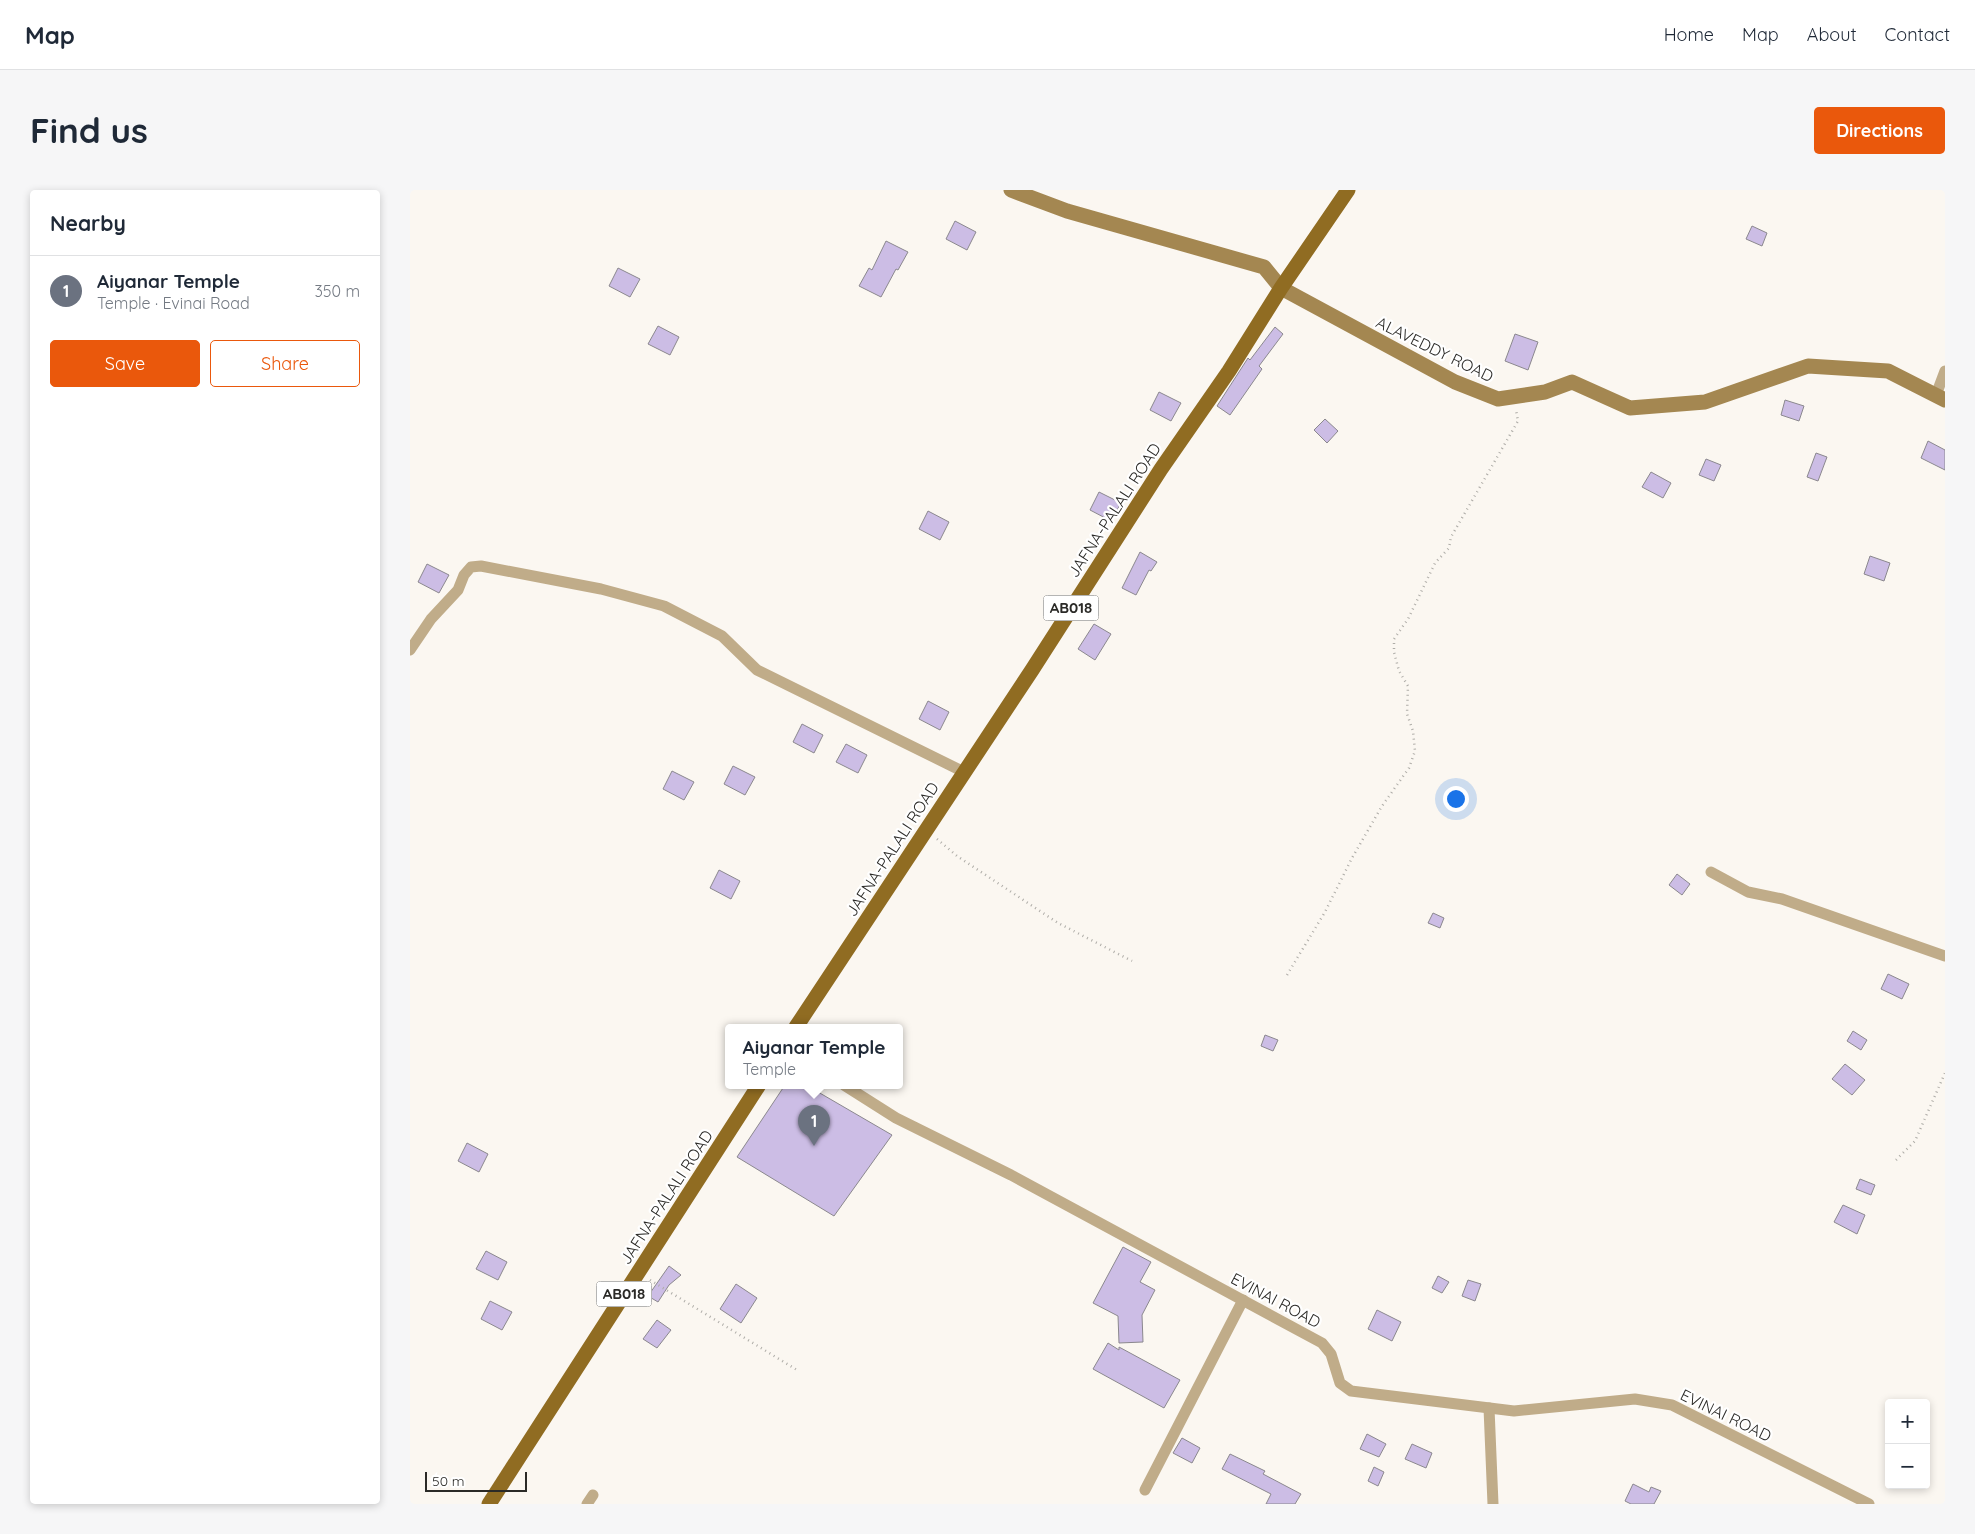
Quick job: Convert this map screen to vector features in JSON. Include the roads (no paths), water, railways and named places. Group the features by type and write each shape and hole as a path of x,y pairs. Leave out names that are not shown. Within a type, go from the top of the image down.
{"main road":[{"name":"JAFNA-PALALI ROAD","path":"798,1024 1161,469 1229,371 1281,288 1348,190"},
{"name":"JAFNA-PALALI ROAD","path":"489,1504 756,1089"}],"street":[{"name":"ALAVEDDY ROAD","path":"1011,190 1067,211 1264,267 1281,288 1455,382 1498,399 1545,392 1572,382 1630,408 1705,402 1808,366 1888,371 1941,397"},
{"path":"1941,397 1945,371"},
{"path":"410,650 431,619 458,590 464,575 471,567 481,566 601,589 664,606 722,636 758,670 964,772"},
{"path":"1710,872 1748,892 1782,899 1945,956"},
{"name":"EVINAI ROAD","path":"850,1089 896,1118 1011,1175 1322,1343 1331,1354 1340,1383 1351,1391 1514,1411 1635,1399 1672,1405 1869,1504"},
{"path":"1145,1490 1243,1300"},
{"path":"1489,1408 1492,1504"}],"place":[{"name":"Aiyanar Temple","path":"814,1146"}]}
